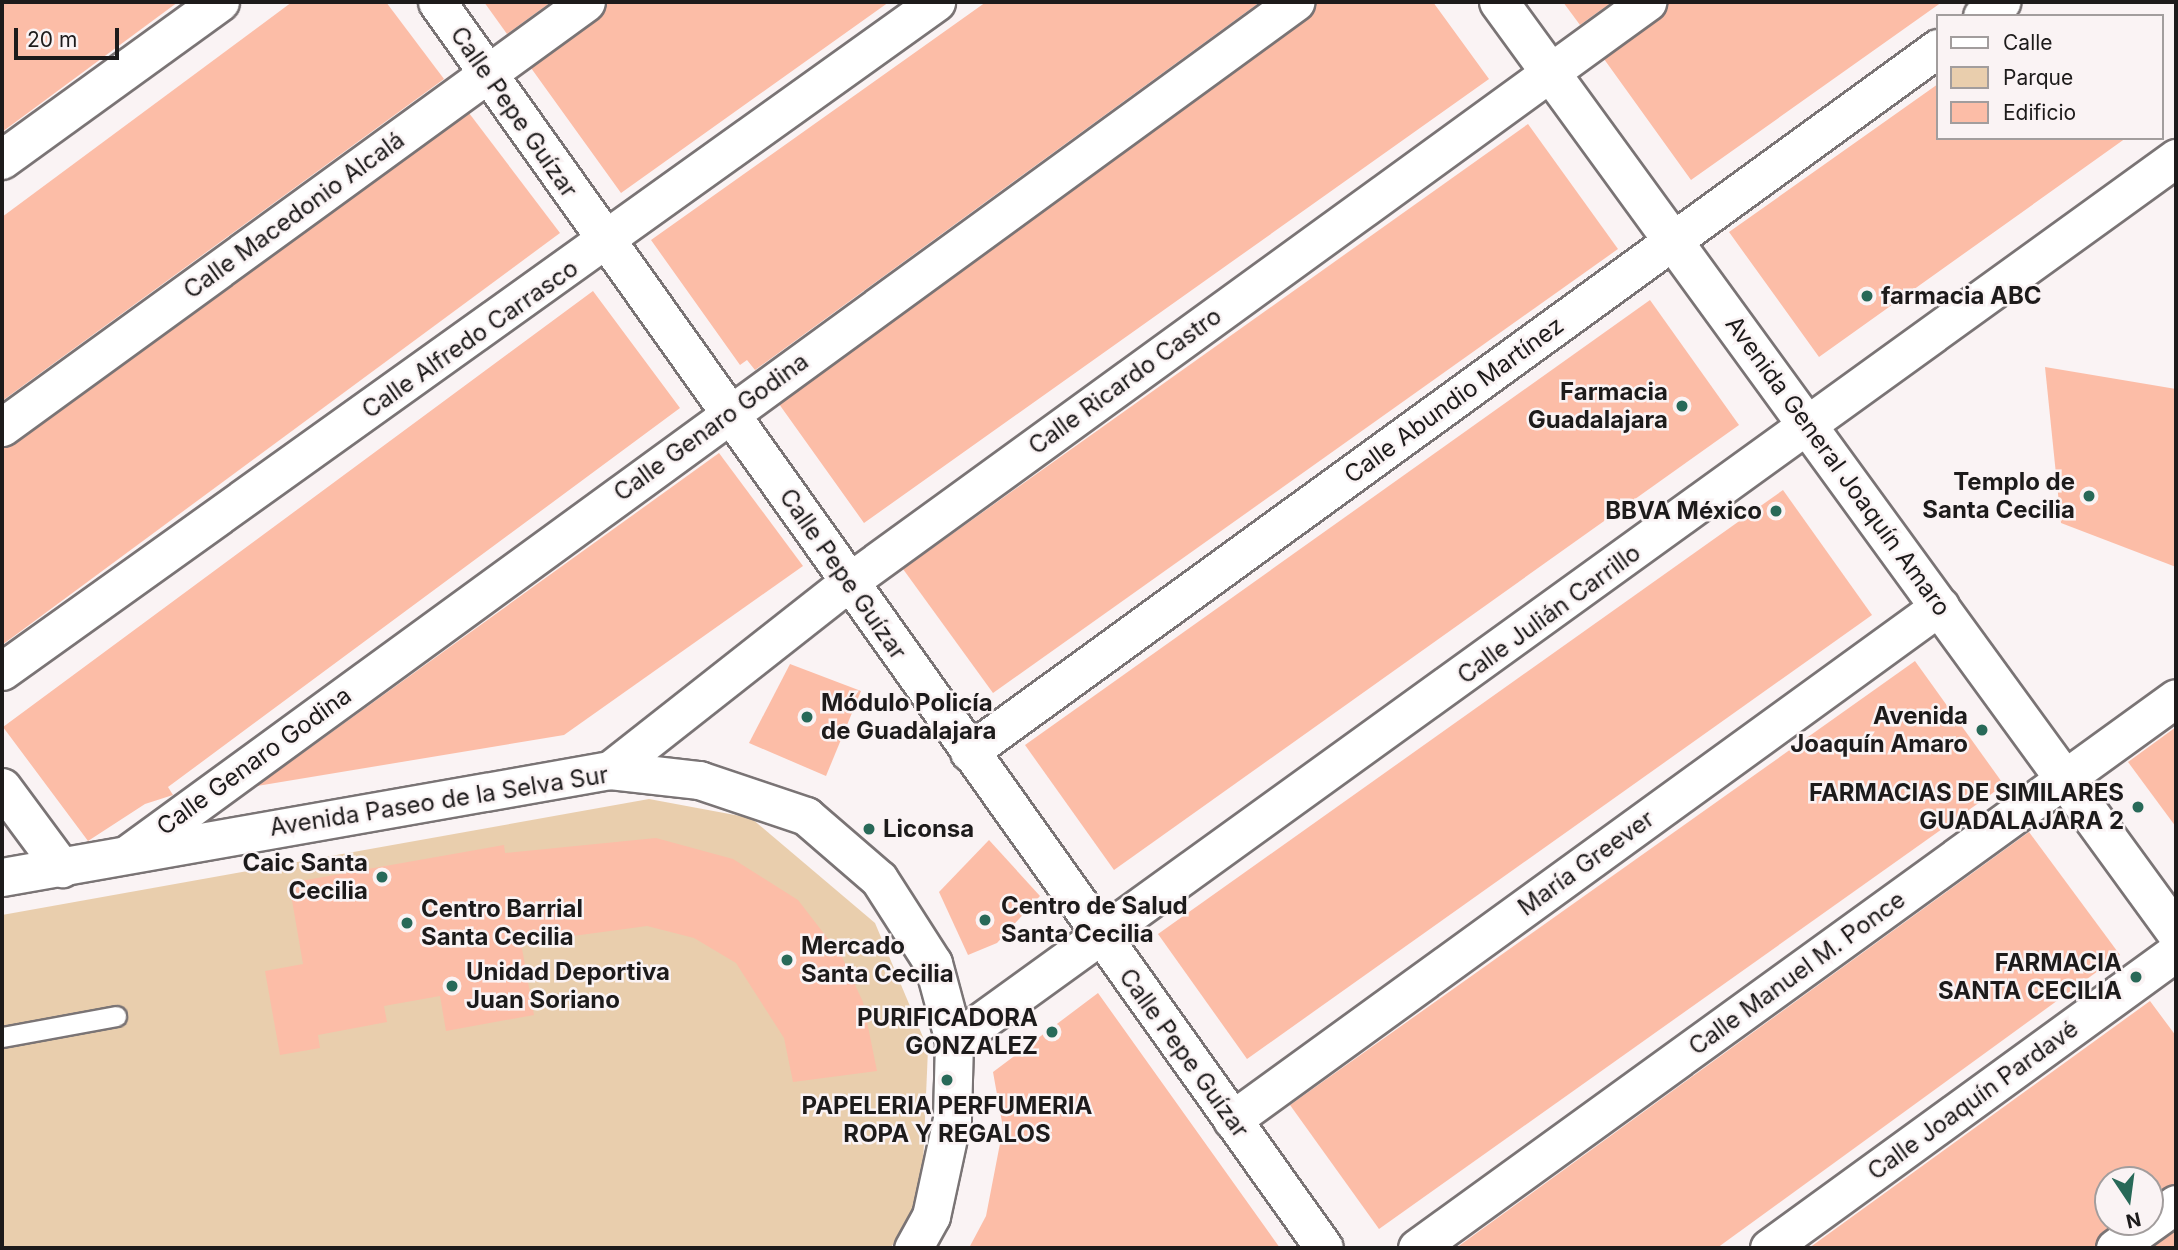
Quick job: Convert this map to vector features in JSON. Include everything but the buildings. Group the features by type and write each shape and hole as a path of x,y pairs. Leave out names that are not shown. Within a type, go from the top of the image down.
{"street":[{"path":"2,160 220,2"},
{"name":"Calle Pepe Guízar","path":"437,2 1324,1248"},
{"name":"Calle Macedonio Alcalá","path":"2,427 586,2"},
{"name":"Calle Alfredo Carrasco","path":"2,671 606,242 936,2"},
{"name":"Calle Genaro Godina","path":"129,853 1295,2"},
{"name":"Avenida General Joaquín Amaro","path":"1499,2 2176,932"},
{"name":"Calle Ricardo Castro","path":"610,770 849,582 1647,2"},
{"path":"1985,14 2001,2"},
{"name":"Calle Abundio Martínez","path":"969,752 1937,49"},
{"name":"Calle Julián Carrillo","path":"954,1041 1102,939 2176,158"},
{"name":"María Greever","path":"1232,1120 1940,606"},
{"name":"Calle Manuel M. Ponce","path":"1417,1248 2176,698"},
{"name":"Avenida Paseo de la Selva Sur","path":"2,877 610,770 699,780 806,816 857,853 933,963 954,1041 952,1119 931,1216 913,1248"},
{"path":"2,787 62,867"},
{"name":"Calle Joaquín Pardavé","path":"1769,1248 2176,952"},
{"path":"2115,1248 2176,1204"}],"lane":[{"path":"2,1037 116,1016"}],"green space":[{"name":"Unidad Deportiva Juan Soriano","path":"649,799 751,818 875,923 928,1049 921,1212 890,1248 2,1248 2,915"}],"place":[{"name":"farmacia ABC","path":"1867,296"},
{"name":"Farmacia Guadalajara","path":"1682,406"},
{"name":"Templo de Santa Cecilia","path":"2089,496"},
{"name":"BBVA México","path":"1776,511"},
{"name":"Módulo Policía de Guadalajara","path":"807,717"},
{"name":"Avenida Joaquín Amaro","path":"1982,730"},
{"name":"FARMACIAS DE SIMILARES GUADALAJARA 2","path":"2138,807"},
{"name":"Liconsa","path":"869,829"},
{"name":"Caic Santa Cecilia","path":"382,877"},
{"name":"Centro de Salud Santa Cecilia","path":"985,920"},
{"name":"Centro Barrial Santa Cecilia","path":"407,923"},
{"name":"Mercado Santa Cecilia","path":"787,960"},
{"name":"FARMACIA SANTA CECILIA","path":"2136,977"},
{"name":"Unidad Deportiva Juan Soriano","path":"452,986"},
{"name":"PURIFICADORA GONZALEZ","path":"1052,1032"},
{"name":"PAPELERIA PERFUMERIA ROPA Y REGALOS","path":"947,1080"}]}
